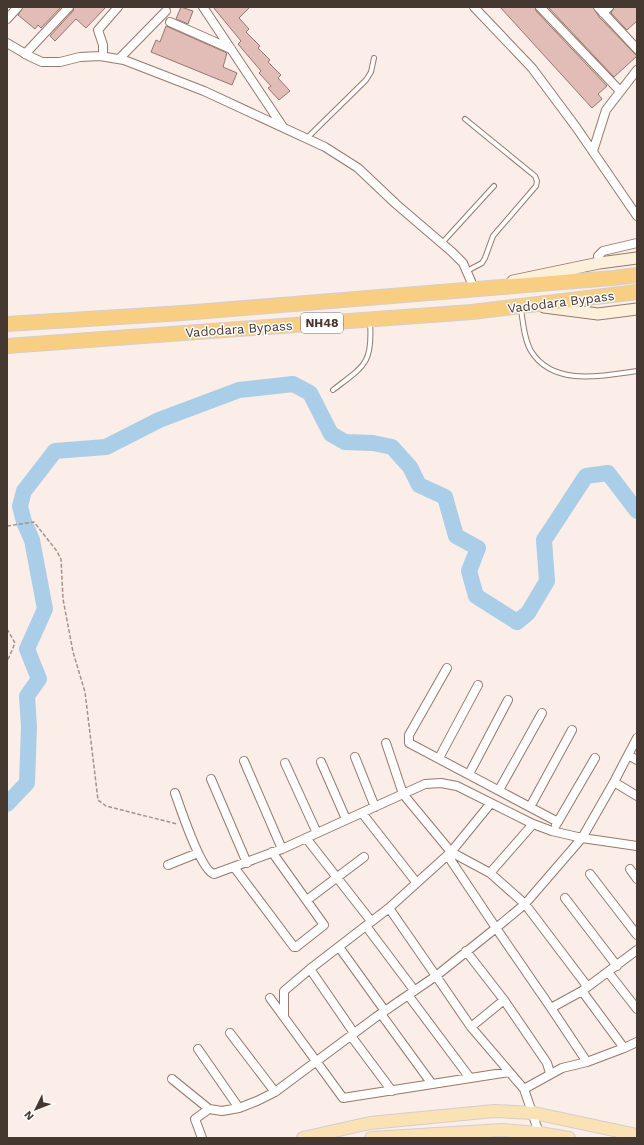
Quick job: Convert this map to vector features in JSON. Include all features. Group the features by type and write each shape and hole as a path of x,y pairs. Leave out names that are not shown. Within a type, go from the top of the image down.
{"highway":[{"name":"Vadodara Bypass","path":"7,324 183,313 637,275"},
{"name":"Vadodara Bypass","path":"7,346 370,320 527,306 637,292"}],"main road":[{"path":"303,1138 370,1123 494,1111 534,1113 637,1135"},
{"path":"371,1138 502,1130 539,1133 560,1137"}],"street":[{"path":"7,19 18,7"},
{"path":"25,54 69,7"},
{"path":"103,56 103,45 98,30 118,7"},
{"path":"203,7 284,128"},
{"path":"474,7 532,68 593,151 637,216"},
{"path":"540,7 620,90"},
{"path":"604,9 637,49"},
{"path":"119,59 166,11"},
{"path":"170,22 232,49"},
{"path":"7,43 36,60 50,62 89,56 103,56 119,59 204,91 325,147 358,168 396,204 442,243 463,263 478,288 599,263 637,258"},
{"path":"593,151 606,110 637,70"},
{"path":"599,263 598,256 603,252 637,243"},
{"path":"527,306 598,314 637,309"},
{"path":"447,668 408,740 409,743 558,822"},
{"path":"439,758 478,685"},
{"path":"469,774 508,700"},
{"path":"499,790 542,713"},
{"path":"530,807 572,730"},
{"path":"172,1079 209,1109 222,1112 239,1108 257,1101 275,1092 383,1012 436,976 525,904 582,838 637,738"},
{"path":"386,743 403,794 450,854 496,928 587,1062"},
{"path":"628,755 637,760"},
{"path":"355,757 375,807"},
{"path":"552,831 595,758"},
{"path":"244,761 282,849"},
{"path":"321,762 346,819"},
{"path":"285,763 317,833"},
{"path":"211,779 247,863"},
{"path":"614,782 637,796"},
{"path":"175,793 198,853 211,874 247,863 282,849 425,784 441,783 457,786 533,824 552,831 582,838 637,846"},
{"path":"284,1016 284,991 368,923 389,908 416,882 450,854 491,803"},
{"path":"362,813 416,882"},
{"path":"490,873 533,824"},
{"path":"306,838 368,923 411,993 470,1078"},
{"path":"234,867 295,948 324,926 272,852"},
{"path":"168,865 198,853"},
{"path":"450,854 490,873 525,904 585,988 624,1048"},
{"path":"307,900 364,857"},
{"path":"630,869 637,879"},
{"path":"590,874 637,935"},
{"path":"565,898 617,966"},
{"path":"389,908 471,1027 524,1089 534,1113 539,1133"},
{"path":"339,947 432,1084"},
{"path":"551,1008 585,988 637,950"},
{"path":"466,951 504,1000 546,1063 550,1073"},
{"path":"310,969 392,1091"},
{"path":"608,972 637,1009"},
{"path":"270,998 317,1060 343,1098 509,1072"},
{"path":"471,1027 504,1000"},
{"path":"230,1033 275,1092"},
{"path":"524,1089 550,1073 562,1068 587,1062 637,1042"},
{"path":"198,1049 239,1108"},
{"path":"202,1138 195,1119 209,1109"}],"lane":[{"path":"307,139 366,80 371,72 374,58"},
{"path":"465,119 535,176 537,180 536,186 493,236 482,263 467,271"},
{"path":"442,243 494,186"},
{"path":"527,306 526,339 530,350 546,366 557,372 586,377 605,376 637,371"},
{"path":"333,390 364,365 370,352 370,320"}],"path":[{"path":"7,526 32,521 56,550 61,559 63,599 73,652 85,692 98,800 106,806 147,815 188,827"},
{"path":"7,629 15,643 7,662"}],"building":[{"path":"23,7 61,7 41,28 38,25 35,29 18,15"},
{"path":"74,7 106,7 86,28 76,19 55,41 50,36 73,11"},
{"path":"181,7 193,11 188,24 176,19"},
{"path":"213,7 250,7 239,18 249,29 246,32 260,46 258,48 270,60 268,62 281,75 278,78 290,91 279,100 268,88 271,86 259,73 261,71 238,44 241,41"},
{"path":"500,7 535,7 536,11 607,86 598,94 602,99 592,108"},
{"path":"548,7 593,7 599,17 637,56 614,77"},
{"path":"614,7 637,7 637,21 627,30 611,13"},
{"path":"166,26 227,53 223,67 237,73 232,85 151,52 156,40 160,42"}],"waterway":[{"path":"7,804 27,783 29,727 27,696 39,679 27,649 45,609 32,540 24,522 20,506 24,491 55,451 106,447 159,420 239,390 293,384 310,393 331,434 345,442 373,443 392,447 410,467 419,485 445,497 456,536 478,548 469,571 476,596 517,622 528,613 547,581 544,540 586,476 608,473 637,511"}]}
